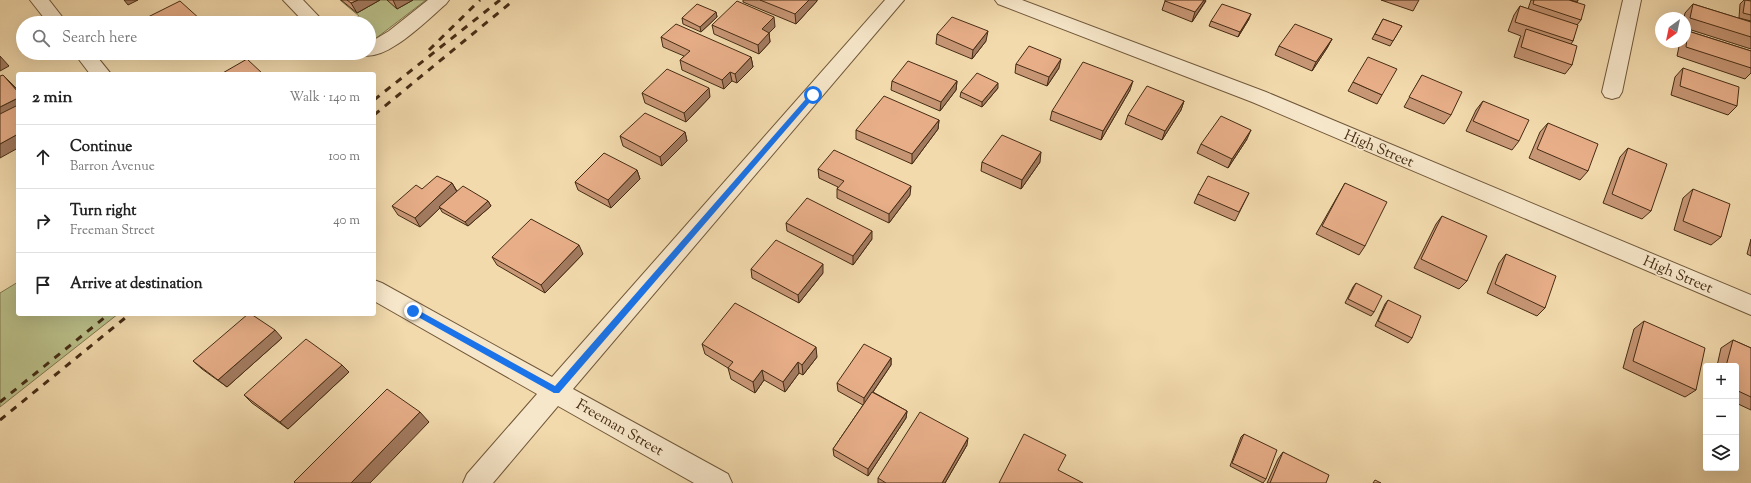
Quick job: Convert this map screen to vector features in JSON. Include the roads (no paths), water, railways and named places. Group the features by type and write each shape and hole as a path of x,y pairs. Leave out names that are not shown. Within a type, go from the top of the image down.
{"street":[{"path":"39,0 52,16"},
{"path":"292,0 309,16"},
{"path":"376,48 391,39 440,0"},
{"path":"476,483 895,0"},
{"name":"High Street","path":"1004,0 1259,97 1751,305"},
{"path":"1612,92 1632,0"},
{"path":"89,60 99,72"},
{"name":"Freeman Street","path":"376,291 719,483"}],"railway":[{"path":"429,50 480,0"},
{"path":"376,98 500,0"},
{"path":"376,113 514,0"},
{"path":"0,402 107,316"},
{"path":"0,420 128,316"}]}
